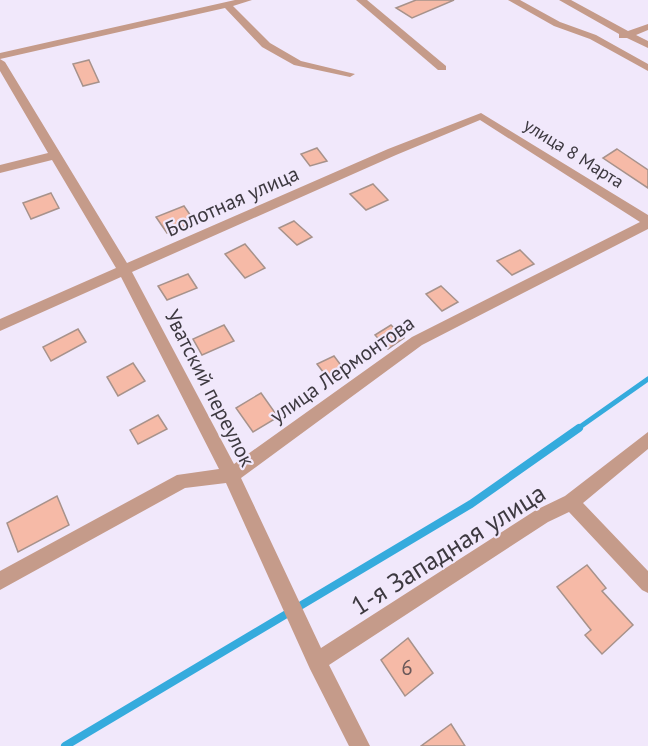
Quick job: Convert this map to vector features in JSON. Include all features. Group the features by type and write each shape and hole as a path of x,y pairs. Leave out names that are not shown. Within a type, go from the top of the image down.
{"street":[{"path":"0,56 247,0"},
{"path":"361,0 442,69"},
{"path":"513,0 557,24 603,43 648,68"},
{"path":"564,0 648,45"},
{"path":"227,5 266,45 298,63 350,74"},
{"path":"603,43 648,27"},
{"name":"Уватский переулок","path":"0,62 124,270 231,475 317,662 360,746"},
{"name":"улица 8 Марта","path":"481,116 648,222"},
{"name":"Болотная улица","path":"0,325 392,152 481,116"},
{"path":"0,169 56,155"},
{"name":"улица Лермонтова","path":"0,582 183,480 231,475 417,341 648,222"},
{"path":"571,502 648,439"},
{"name":"1-я Западная улица","path":"317,662 542,516 571,502 648,584"}],"building":[{"path":"416,0 454,0 412,18 396,8"},
{"path":"89,60 99,82 83,86 73,64"},
{"path":"317,148 327,161 310,166 301,154"},
{"path":"617,149 648,170 648,188 603,158"},
{"path":"373,184 388,200 366,210 350,194"},
{"path":"51,193 59,208 31,219 23,203"},
{"path":"184,206 195,222 167,233 156,217"},
{"path":"294,221 312,237 297,245 279,228"},
{"path":"245,244 265,268 245,278 225,254"},
{"path":"520,250 534,264 512,275 497,261"},
{"path":"188,274 197,288 167,300 158,286"},
{"path":"441,286 458,302 442,311 426,294"},
{"path":"224,325 234,341 202,355 193,339"},
{"path":"391,325 404,338 388,349 375,335"},
{"path":"78,329 86,342 51,361 43,347"},
{"path":"334,356 346,372 330,381 317,364"},
{"path":"133,363 145,381 118,396 107,377"},
{"path":"261,393 278,417 253,432 236,408"},
{"path":"158,415 167,429 138,444 130,430"},
{"path":"57,496 69,525 18,552 7,523"},
{"path":"587,565 606,588 602,591 633,625 602,654 585,635 591,630 557,587"},
{"path":"408,638 433,673 405,696 381,660"},
{"path":"451,724 465,746 421,746"}],"waterway":[{"path":"577,429 648,379"},
{"path":"65,746 471,504 579,428"}]}
